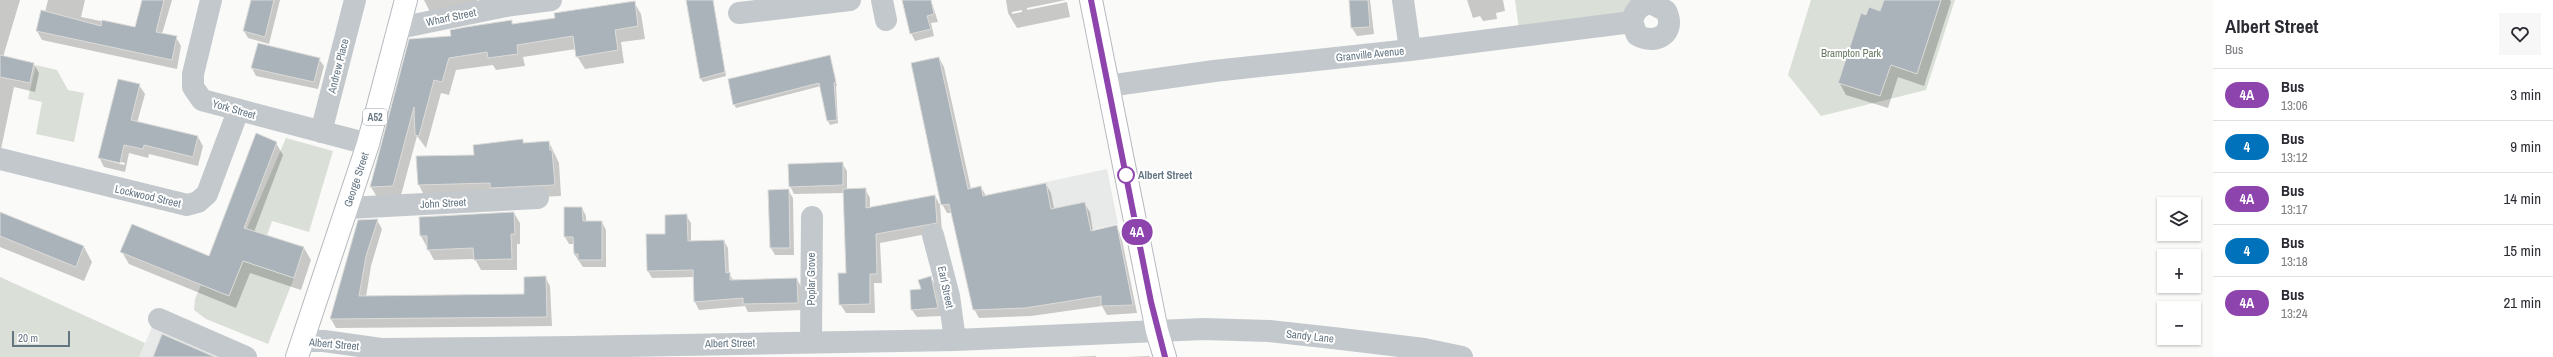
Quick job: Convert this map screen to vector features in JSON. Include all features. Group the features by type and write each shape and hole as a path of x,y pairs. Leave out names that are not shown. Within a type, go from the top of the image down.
{"main road":[{"name":"George Street","path":"300,349 368,144 406,0"},
{"path":"1091,0 1157,332 1165,357"}],"street":[{"name":"York Street","path":"211,0 193,74 193,87 202,100 238,111 368,144"},
{"name":"Andrew Place","path":"321,132 355,0"},
{"name":"Wharf Street","path":"399,28 506,6 551,0"},
{"path":"739,12 850,0"},
{"path":"1403,0 1410,50"},
{"name":"Granville Avenue","path":"1108,86 1214,71 1410,50 1632,22"},
{"name":"Lockwood Street","path":"0,159 187,205 198,202 207,194 238,111"},
{"name":"John Street","path":"348,208 538,198"},
{"name":"Poplar Grove","path":"811,342 812,217"},
{"name":"Earl Street","path":"934,235 948,296 955,340"},
{"path":"159,319 246,357"},
{"name":"Sandy Lane","path":"1157,332 1203,329 1269,332 1424,349 1462,357"},
{"name":"Albert Street","path":"300,349 811,342 863,349 955,340 1157,332"}],"shaded area":[{"path":"1107,169 1118,224 1006,248 995,193"},
{"path":"152,327 223,357 139,357"}],"green space":[{"path":"1515,0 1654,0 1635,11 1520,36"},
{"name":"Brampton Park","path":"1811,0 1955,0 1926,90 1821,116 1788,75"},
{"path":"36,65 57,70 68,90 84,93 74,142 36,134 42,102 28,99"},
{"path":"286,138 333,151 309,232 272,221 263,247 242,240"},
{"path":"244,260 294,278 268,344 206,319 194,310 195,299 201,285 229,296"},
{"path":"0,277 145,343 139,357 0,357"}],"building":[{"path":"142,0 164,0 156,32 177,36 172,60 36,31 41,10 101,26 102,20 135,27"},
{"path":"251,0 274,0 265,37 243,31"},
{"path":"686,0 713,0 725,72 700,79"},
{"path":"902,0 931,0 934,14 927,16 931,29 910,34"},
{"path":"1349,0 1368,0 1370,27 1351,28"},
{"path":"1884,0 1941,0 1917,74 1891,65 1880,96 1838,83 1861,13 1866,15 1869,7 1880,11"},
{"path":"635,1 638,26 615,30 618,50 576,57 573,36 517,45 518,54 488,58 487,52 449,58 442,82 434,80 419,136 415,135 414,107 393,186 370,187 409,39 451,36 450,30 512,20 512,24 555,18 554,13"},
{"path":"258,43 320,58 314,82 251,68"},
{"path":"0,55 34,63 30,83 0,77"},
{"path":"830,55 836,82 834,83 837,120 827,121 819,83 733,105 728,79"},
{"path":"939,57 968,189 981,186 983,196 1046,183 1051,209 1085,202 1091,231 1117,225 1133,305 1101,306 1101,296 1025,308 973,310 949,204 941,205 911,63"},
{"path":"118,79 140,84 131,120 198,136 193,157 144,145 143,149 124,145 120,163 98,158"},
{"path":"256,133 277,142 244,228 304,247 294,278 243,261 229,296 120,252 132,224 209,256"},
{"path":"523,139 523,143 549,141 550,150 552,150 555,185 490,188 490,183 418,185 416,156 474,155 473,145"},
{"path":"843,162 843,185 789,187 788,164"},
{"path":"866,188 866,208 935,195 937,223 876,234 877,274 870,274 870,304 839,305 838,273 846,273 843,189"},
{"path":"789,189 790,248 770,248 768,190"},
{"path":"564,207 582,207 583,221 602,221 602,260 578,260 578,254 574,254 573,237 564,237"},
{"path":"0,212 84,246 76,267 0,236"},
{"path":"514,212 515,234 511,234 512,259 474,260 473,248 427,250 427,236 420,236 419,217"},
{"path":"687,214 688,241 724,240 726,273 730,272 730,280 797,278 798,303 743,304 743,298 694,302 693,270 647,271 646,234 665,234 665,215"},
{"path":"378,219 366,256 359,296 524,294 524,277 546,276 547,317 330,319 358,220"},
{"path":"931,276 938,308 911,310 910,290 921,289 918,280"},
{"path":"162,334 215,357 153,357"}],"bus line":[{"name":"4A","path":"1091,0 1157,332 1165,357"}],"place":[{"name":"Albert Street","path":"1126,175"}]}
